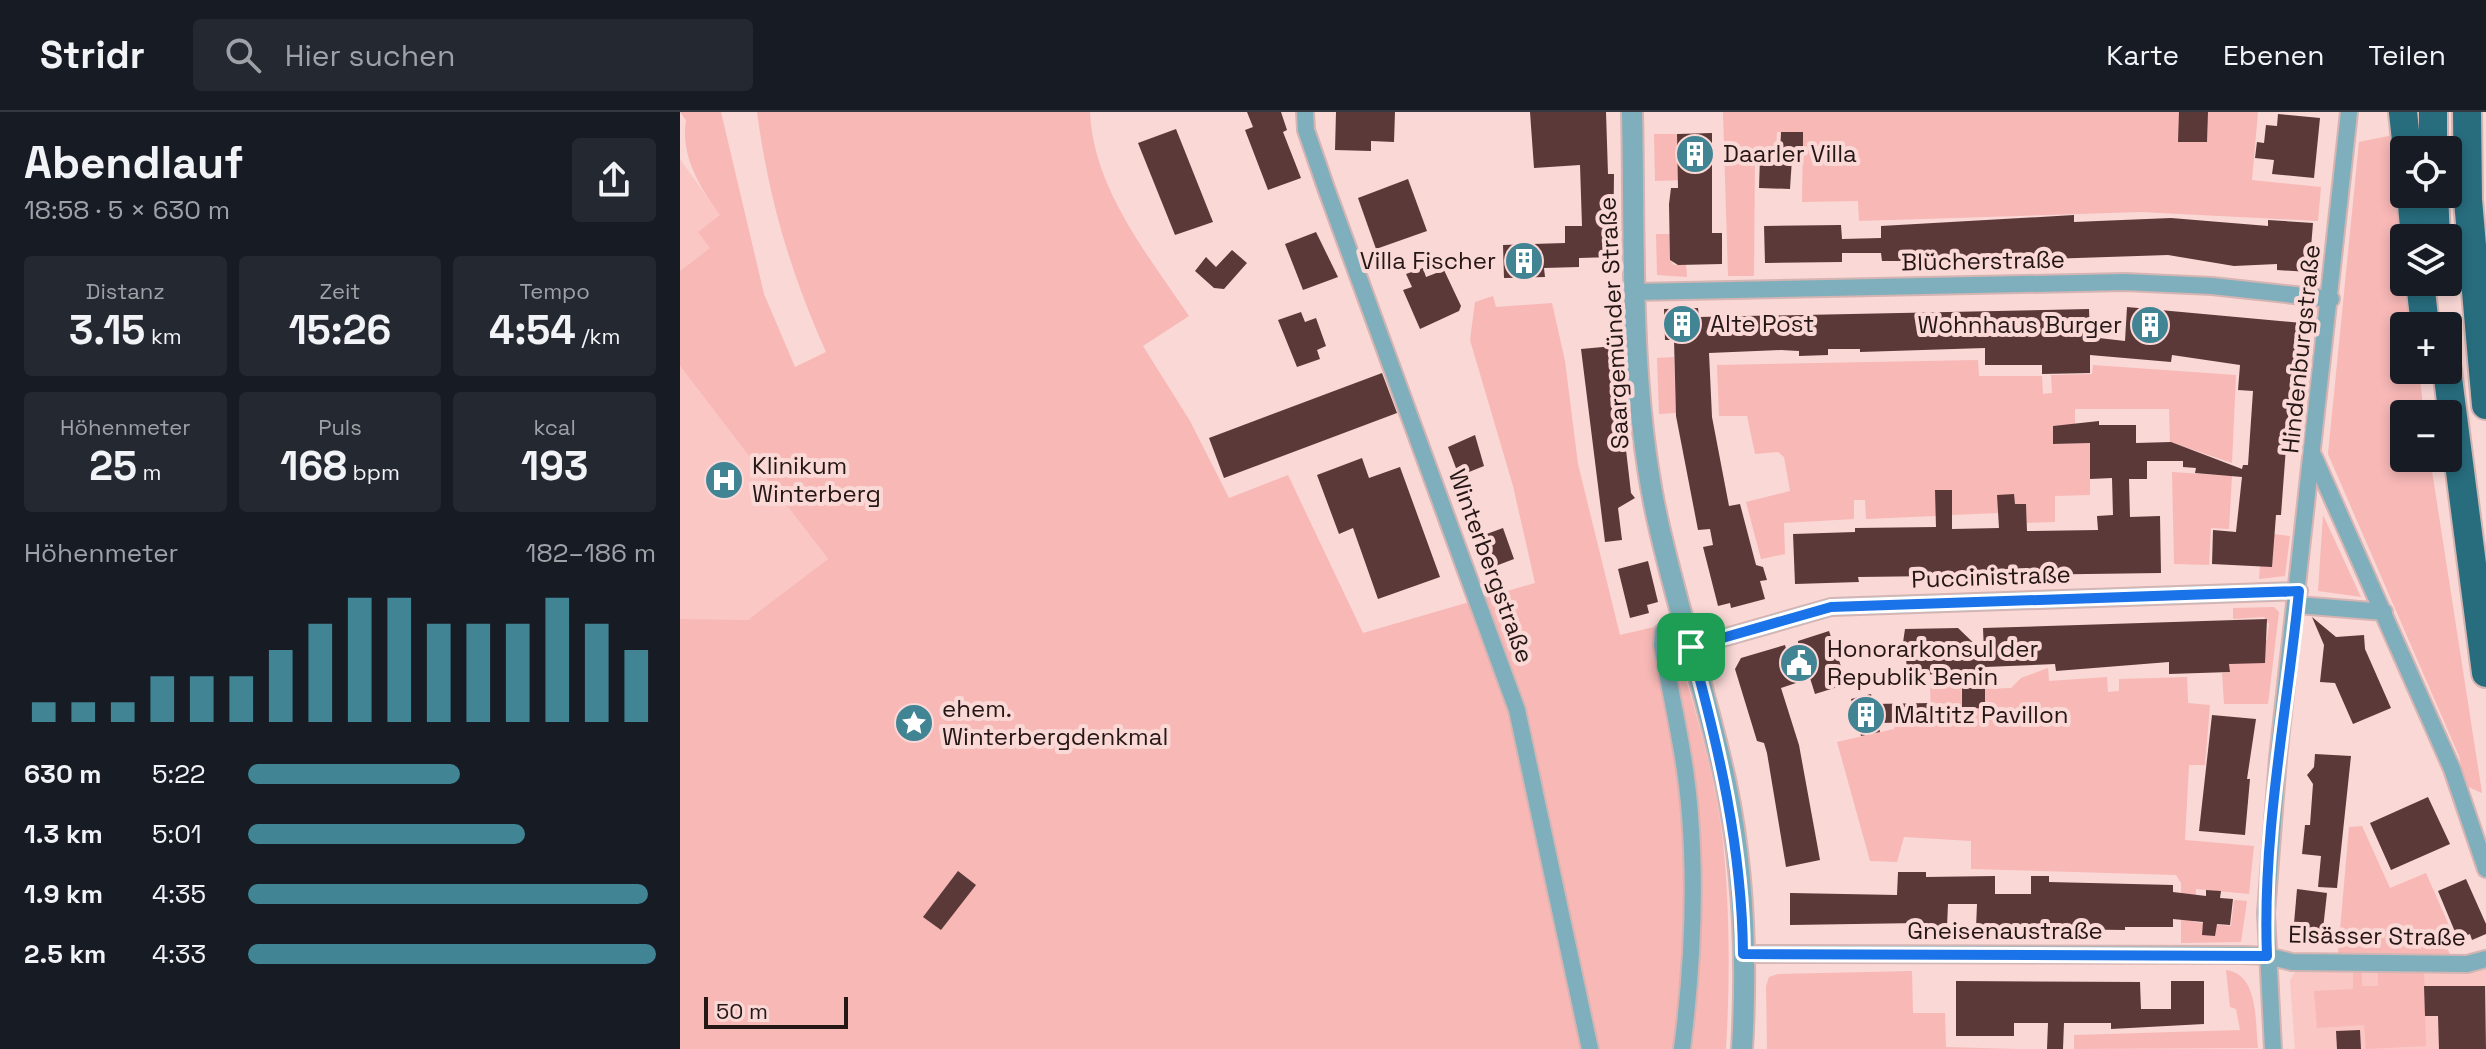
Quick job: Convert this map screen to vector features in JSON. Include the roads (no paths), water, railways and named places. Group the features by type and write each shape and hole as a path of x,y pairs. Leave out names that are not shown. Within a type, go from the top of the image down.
{"highway":[{"path":"2403,112 2406,136"},
{"path":"2433,112 2433,136"},
{"path":"2467,112 2468,200 2484,392"},
{"path":"2484,392 2486,336"},
{"path":"2449,384 2486,673"},
{"path":"2444,472 2454,533 2476,610"}],"street":[{"name":"Winterbergstraße","path":"1305,112 1306,130 1326,188 1517,710 1590,1049"},
{"name":"Saargemünder Straße","path":"1632,112 1635,292 1640,398 1649,476 1726,786 1735,840 1743,954 1742,1049"},
{"name":"Hindenburgstraße","path":"2273,1049 2266,913 2278,758 2314,456 2349,112"},
{"name":"Blücherstraße","path":"1635,292 2125,282 2212,286 2331,299"},
{"path":"2314,456 2465,804 2486,869"},
{"path":"2298,598 2384,612"},
{"name":"Puccinistraße","path":"1691,647 1831,607 2298,598"},
{"path":"1682,1049 1692,956 1690,817 1685,766 1662,645 1663,632 1684,620"},
{"name":"Gneisenaustraße","path":"1743,954 2267,956"},
{"name":"Elsässer Straße","path":"2267,956 2292,962 2467,964 2486,959"}],"place":[{"name":"Daarler Villa","path":"1695,154"},
{"name":"Villa Fischer","path":"1524,261"},
{"name":"Alte Post","path":"1682,324"},
{"name":"Wohnhaus Burger","path":"2150,325"},
{"name":"Klinikum Winterberg","path":"724,480"},
{"name":"Honorarkonsul der Republik Benin","path":"1799,663"},
{"name":"Maltitz Pavillon","path":"1866,715"},
{"name":"ehem. Winterbergdenkmal","path":"914,723"}]}
